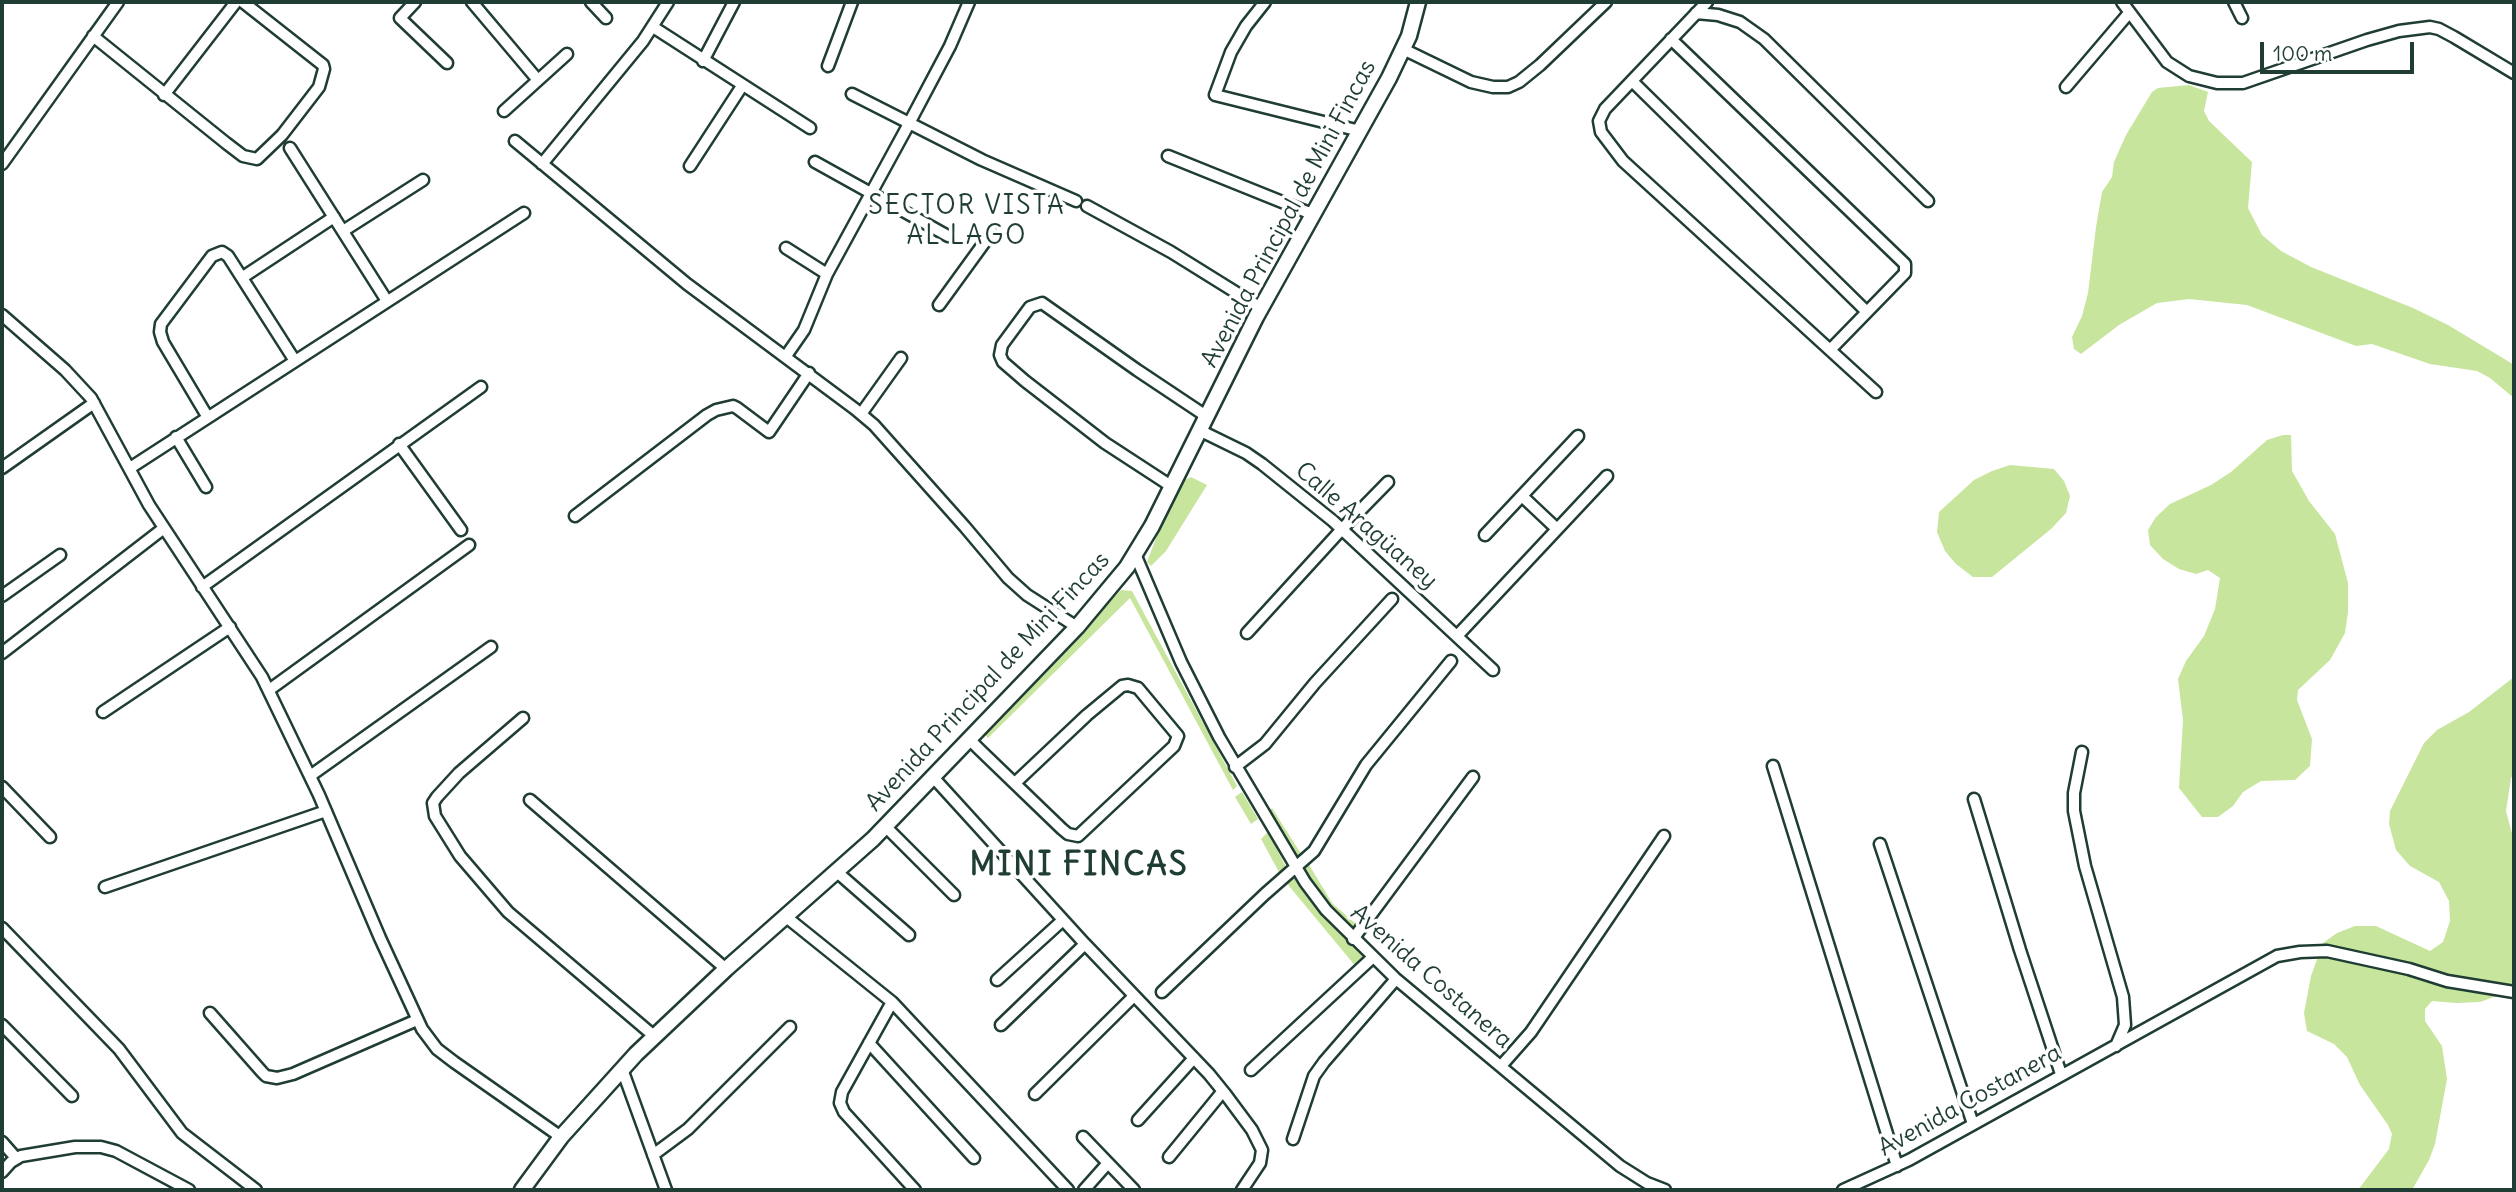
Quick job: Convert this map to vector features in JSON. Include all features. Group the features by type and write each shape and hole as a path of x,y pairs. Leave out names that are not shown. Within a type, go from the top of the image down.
{"street":[{"path":"2,164 118,2"},
{"path":"164,95 236,2"},
{"path":"93,36 243,156 261,158 319,87 324,69 323,65 243,2"},
{"path":"415,2 400,18 447,63"},
{"path":"472,2 537,79"},
{"path":"591,2 606,18"},
{"path":"542,164 653,27 668,2"},
{"path":"703,61 734,2"},
{"path":"828,66 852,2"},
{"path":"786,356 804,330 827,274 950,46 969,2"},
{"path":"1265,2 1246,26 1231,52 1215,96 1360,131"},
{"name":"Avenida Principal de Mini Fincas","path":"523,1190 561,1138 654,1036 885,826 1077,627 1114,584 1135,554 1261,308 1403,49 1415,21 1418,2"},
{"path":"1403,49 1471,82 1493,88 1508,88 1540,65 1605,2"},
{"path":"1707,2 1605,109 1599,121 1601,132 1611,147 1877,391"},
{"path":"2122,2 2167,62 2189,76 2217,83 2243,83 2367,40 2399,31 2430,27 2447,33 2514,73"},
{"path":"2234,2 2242,18"},
{"path":"1696,13 1718,15 1740,22 1765,38 1928,201"},
{"path":"2066,87 2129,13"},
{"path":"653,27 810,128"},
{"path":"1671,39 1905,264 1905,273 1830,350"},
{"path":"504,111 568,54"},
{"path":"1632,80 1867,312"},
{"path":"690,166 742,86"},
{"path":"852,94 982,160 1076,201"},
{"path":"514,141 687,284 809,373 860,414 965,527 1007,578 1077,627"},
{"path":"290,148 387,301"},
{"path":"1168,156 1312,214"},
{"path":"815,162 948,236"},
{"path":"343,231 423,180"},
{"path":"1087,206 1171,252 1261,308"},
{"path":"130,468 524,213"},
{"path":"243,277 334,217"},
{"path":"939,304 992,233"},
{"path":"786,248 827,274"},
{"path":"207,416 163,342 160,328 194,277 212,256 225,253 295,361"},
{"path":"1171,486 1105,443 1025,381 1003,362 1000,355 1002,345 1030,307 1042,303 1206,416"},
{"path":"2,315 65,370 94,403 164,528 270,690 417,1020 438,1049 561,1138"},
{"path":"860,414 901,358"},
{"path":"575,516 716,410 733,406 769,432 809,373"},
{"path":"202,587 481,387"},
{"path":"2,468 94,403"},
{"name":"Calle Aragüaney","path":"1199,430 1262,464 1342,529 1493,670"},
{"path":"1485,535 1577,436"},
{"path":"176,437 206,487"},
{"path":"399,444 461,530"},
{"path":"1457,636 1606,476"},
{"path":"1247,633 1388,482"},
{"path":"1522,496 1557,529"},
{"path":"2,653 164,528"},
{"path":"270,690 469,545"},
{"name":"Avenida Costanera","path":"1135,554 1181,662 1235,767 1326,911 1371,958 1620,1166 1665,1190"},
{"path":"2,596 60,555"},
{"path":"1235,767 1265,744 1392,599"},
{"path":"103,712 230,627"},
{"path":"310,776 491,647"},
{"path":"1161,992 1321,842 1366,765 1451,661"},
{"path":"969,739 1062,829 1068,834 1078,835 1174,746 1178,736 1138,688 1122,686 1015,783"},
{"path":"523,718 459,773 437,797 433,803 435,817 460,856 508,912 654,1036"},
{"path":"2082,752 2074,793 2074,811 2085,866 2123,997 2125,1025 2115,1046"},
{"path":"1773,766 1897,1166"},
{"path":"933,777 1223,1091 1252,1130 1262,1150 1260,1163 1242,1190"},
{"path":"1353,939 1473,777"},
{"path":"2,787 50,837"},
{"path":"1975,799 2020,950 2061,1074"},
{"path":"530,800 726,969"},
{"path":"105,887 326,811"},
{"path":"885,826 954,895"},
{"path":"1501,1066 1531,1032 1664,836"},
{"path":"1880,844 1973,1124"},
{"path":"837,872 909,935"},
{"path":"785,916 892,1002 1068,1190"},
{"path":"997,980 1063,920"},
{"path":"2,928 118,1049 182,1133 256,1190"},
{"path":"1001,1025 1085,944"},
{"name":"Avenida Costanera","path":"1843,1190 1897,1166 2277,956 2327,951 2448,981 2514,992"},
{"path":"1251,1070 1371,958"},
{"path":"1293,1139 1314,1076 1396,979"},
{"path":"1035,1094 1134,996"},
{"path":"892,1002 842,1091 841,1107 915,1190"},
{"path":"210,1013 266,1076 277,1078 293,1074 417,1020"},
{"path":"2,1026 72,1096"},
{"path":"653,1155 688,1129 790,1027"},
{"path":"869,1043 974,1158"},
{"path":"1138,1120 1194,1059"},
{"path":"622,1069 666,1190"},
{"path":"1169,1157 1223,1091"},
{"path":"1083,1137 1134,1190"},
{"path":"2,1142 16,1158"},
{"path":"2,1172 16,1158 75,1147 102,1147 116,1151 189,1190"},
{"path":"1084,1190 1108,1163"}],"green space":[{"path":"2189,85 2208,92 2204,111 2209,121 2252,162 2248,208 2262,235 2281,251 2311,267 2413,308 2448,325 2511,363 2514,366 2514,398 2477,371 2430,364 2372,344 2356,346 2247,305 2189,299 2157,303 2119,325 2081,354 2074,349 2072,337 2082,316 2088,293 2102,192 2112,177 2114,162 2126,135 2152,92 2158,88"},
{"path":"2291,435 2292,471 2309,501 2335,534 2348,583 2345,633 2330,660 2298,690 2297,700 2312,739 2310,766 2295,780 2261,781 2243,792 2233,806 2218,817 2202,817 2179,788 2183,720 2178,679 2186,661 2204,636 2215,609 2220,578 2208,570 2196,574 2179,569 2163,559 2150,545 2148,530 2156,517 2170,504 2211,485 2231,472 2267,440"},
{"path":"2010,465 2054,469 2064,481 2070,496 2066,513 2051,529 1992,577 1973,577 1945,551 1937,532 1939,512 1974,480"},
{"path":"1191,477 1207,485 1166,551 1151,566 1147,562 1166,512 1181,482"},
{"path":"1121,590 1132,591 1237,786 1233,790 1130,598 988,738 983,733"},
{"path":"2514,677 2514,773 2506,811 2514,841 2514,984 2497,996 2480,1002 2432,1001 2425,1009 2425,1021 2442,1046 2447,1079 2435,1144 2412,1190 2358,1190 2389,1149 2392,1134 2360,1085 2347,1057 2334,1044 2307,1031 2304,1013 2311,976 2323,943 2337,933 2355,926 2376,926 2430,951 2443,942 2450,921 2449,901 2439,882 2410,866 2396,850 2389,824 2390,811 2424,743 2437,730 2469,712"},
{"path":"1242,792 1258,819 1251,824 1235,797"},
{"path":"1272,808 1303,857 1297,862 1267,813"},
{"path":"1268,832 1286,867 1279,872 1261,839"},
{"path":"1308,863 1332,903 1356,924 1352,930 1329,907 1302,869"},
{"path":"1292,872 1365,960 1357,968 1284,880"}],"district":[{"name":"SECTOR VISTA AL LAGO","path":"967,222"},
{"name":"MINI FINCAS","path":"1079,866"}]}
